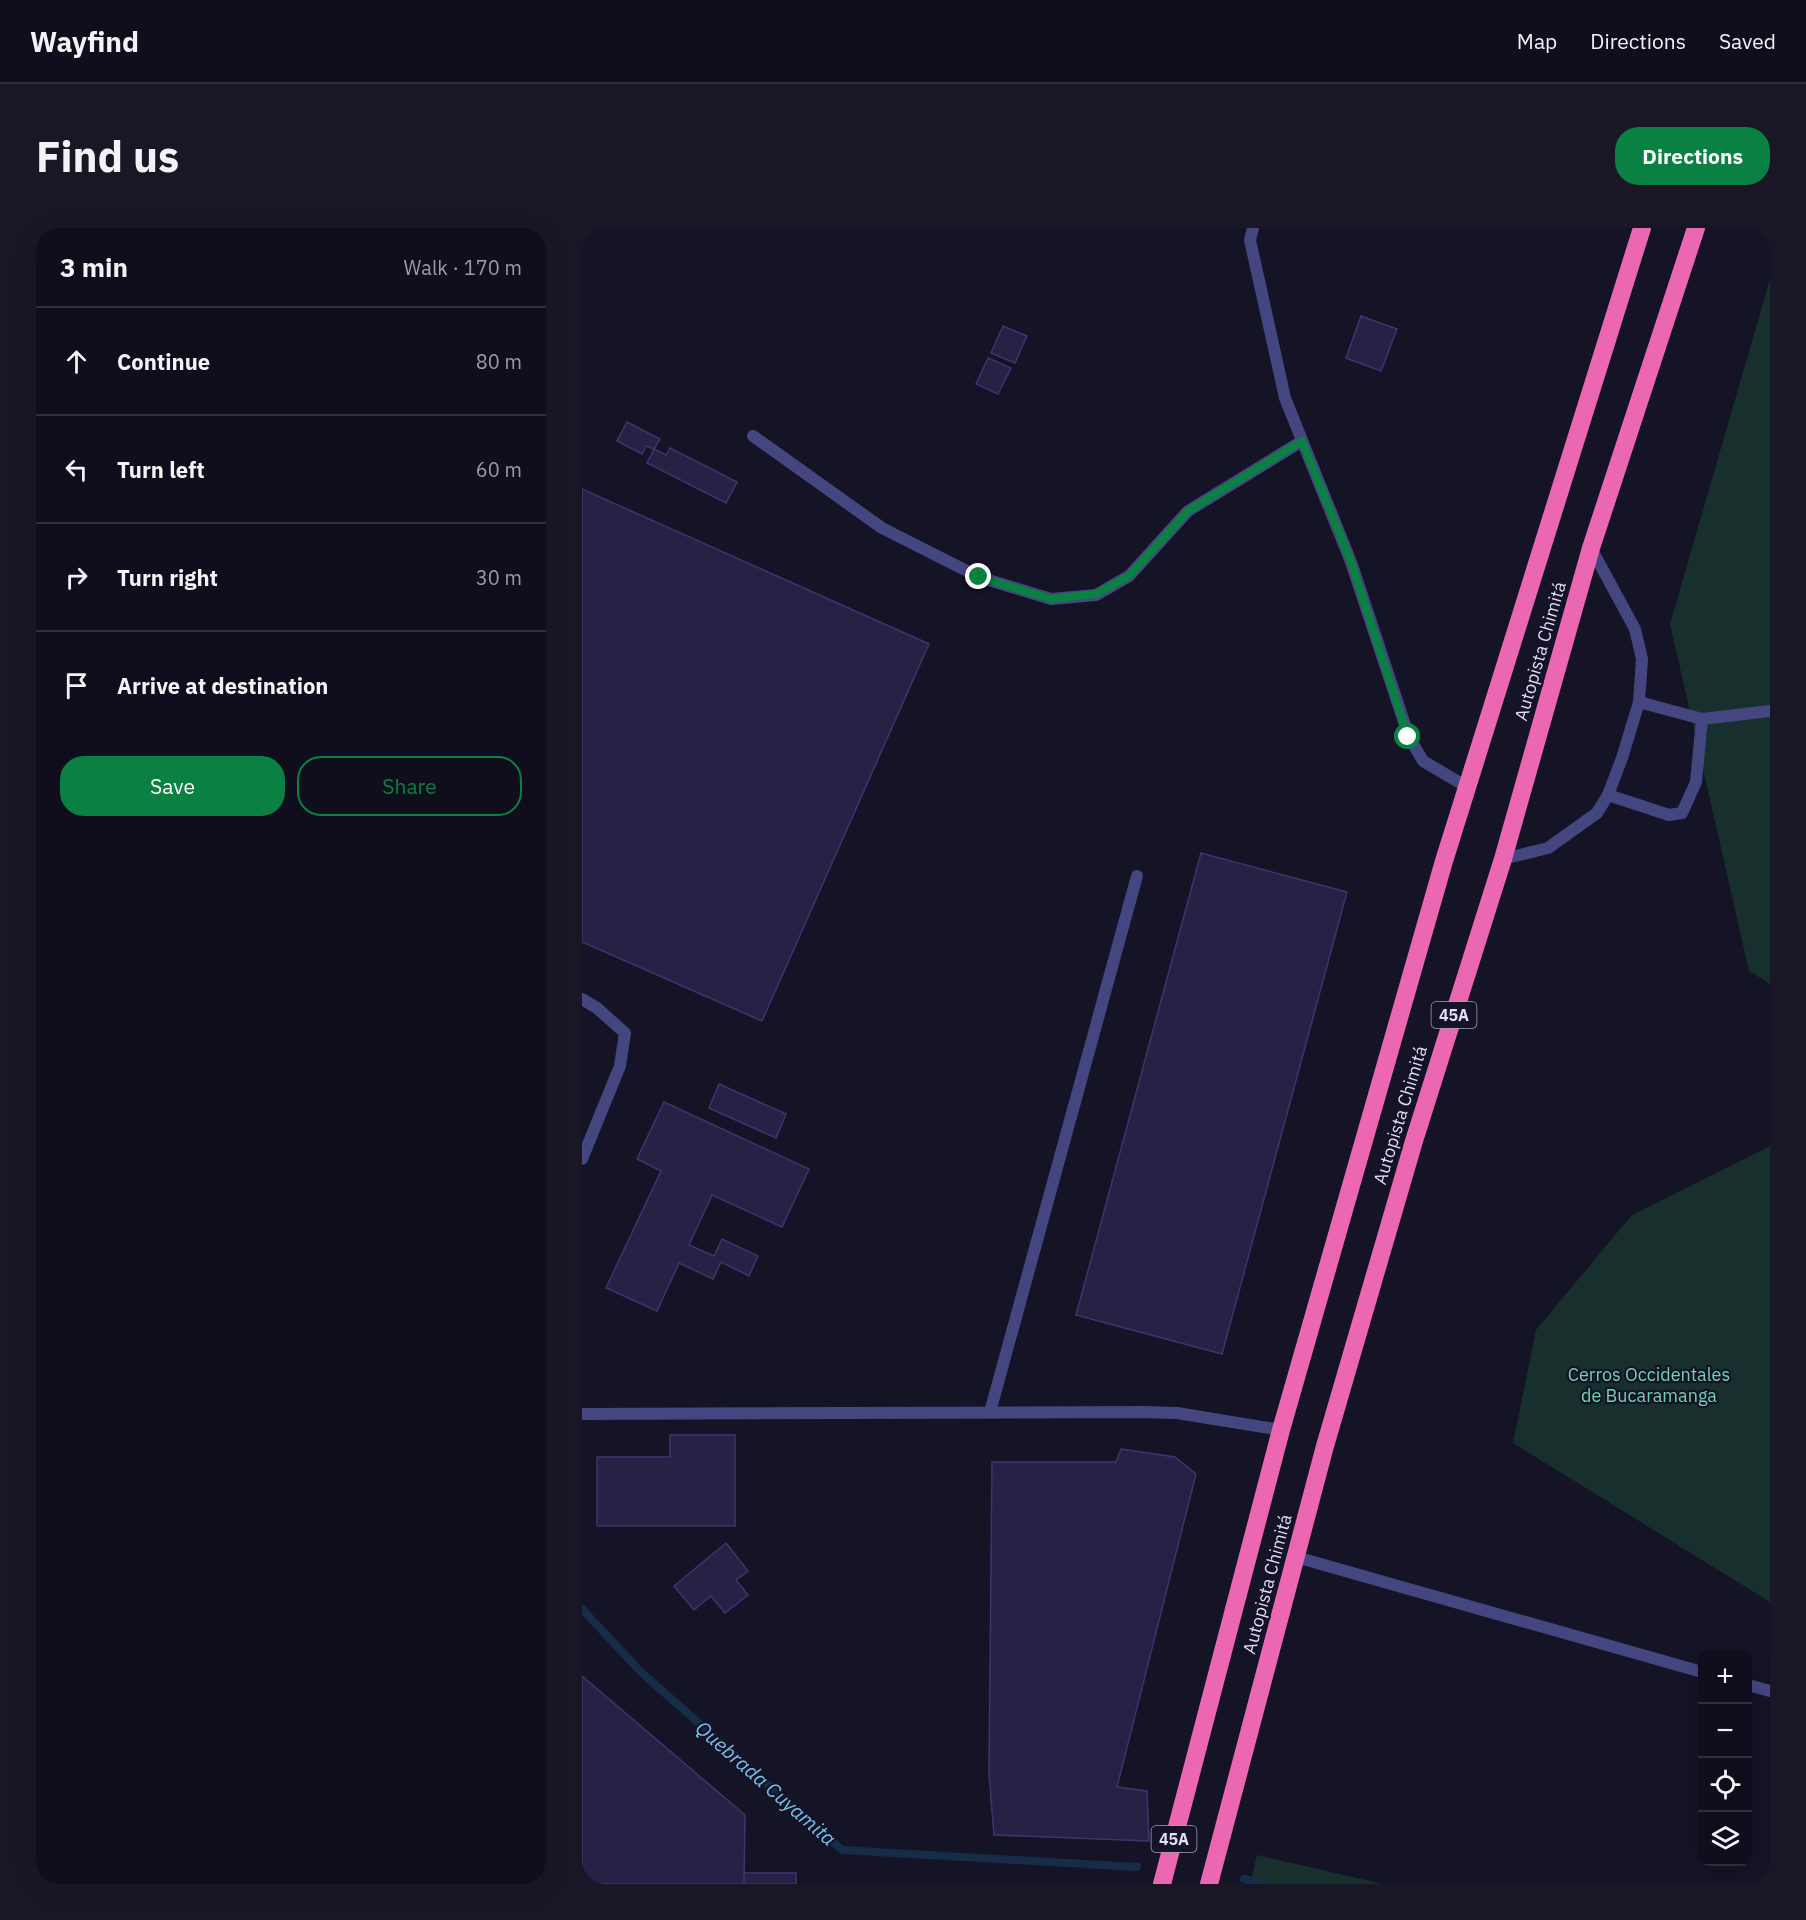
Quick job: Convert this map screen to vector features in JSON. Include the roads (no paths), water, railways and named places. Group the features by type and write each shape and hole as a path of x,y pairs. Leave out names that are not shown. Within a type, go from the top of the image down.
{"highway":[{"name":"Autopista Chimitá","path":"1162,1884 1281,1430 1467,787 1642,228"},
{"name":"Autopista Chimitá","path":"1209,1884 1325,1446 1414,1142 1503,859 1590,548 1696,228"}],"lane":[{"path":"1253,228 1250,240 1284,398 1351,562 1408,737 1423,762 1467,787"},
{"path":"753,436 882,528 979,577 1051,599 1096,594 1129,576 1188,511 1302,441"},
{"path":"1503,859 1548,848 1597,813 1608,795 1639,702 1642,659 1635,629 1590,548"},
{"path":"1639,702 1702,719 1770,711"},
{"path":"1608,795 1669,815 1682,813 1696,782 1702,719"},
{"path":"990,1412 1137,876"},
{"path":"582,999 597,1008 625,1033 620,1066 582,1159"},
{"path":"582,1414 1177,1413 1281,1430"},
{"path":"1296,1557 1698,1671"},
{"path":"1752,1686 1770,1691"}],"waterway":[{"name":"Quebrada Cuyamita","path":"582,1609 641,1672 842,1850 1137,1867"},
{"name":"Quebrada Cuyamita","path":"1244,1879 1264,1884"}],"park label":[{"name":"Cerros Occidentales de Bucaramanga","path":"1649,1384"}]}
